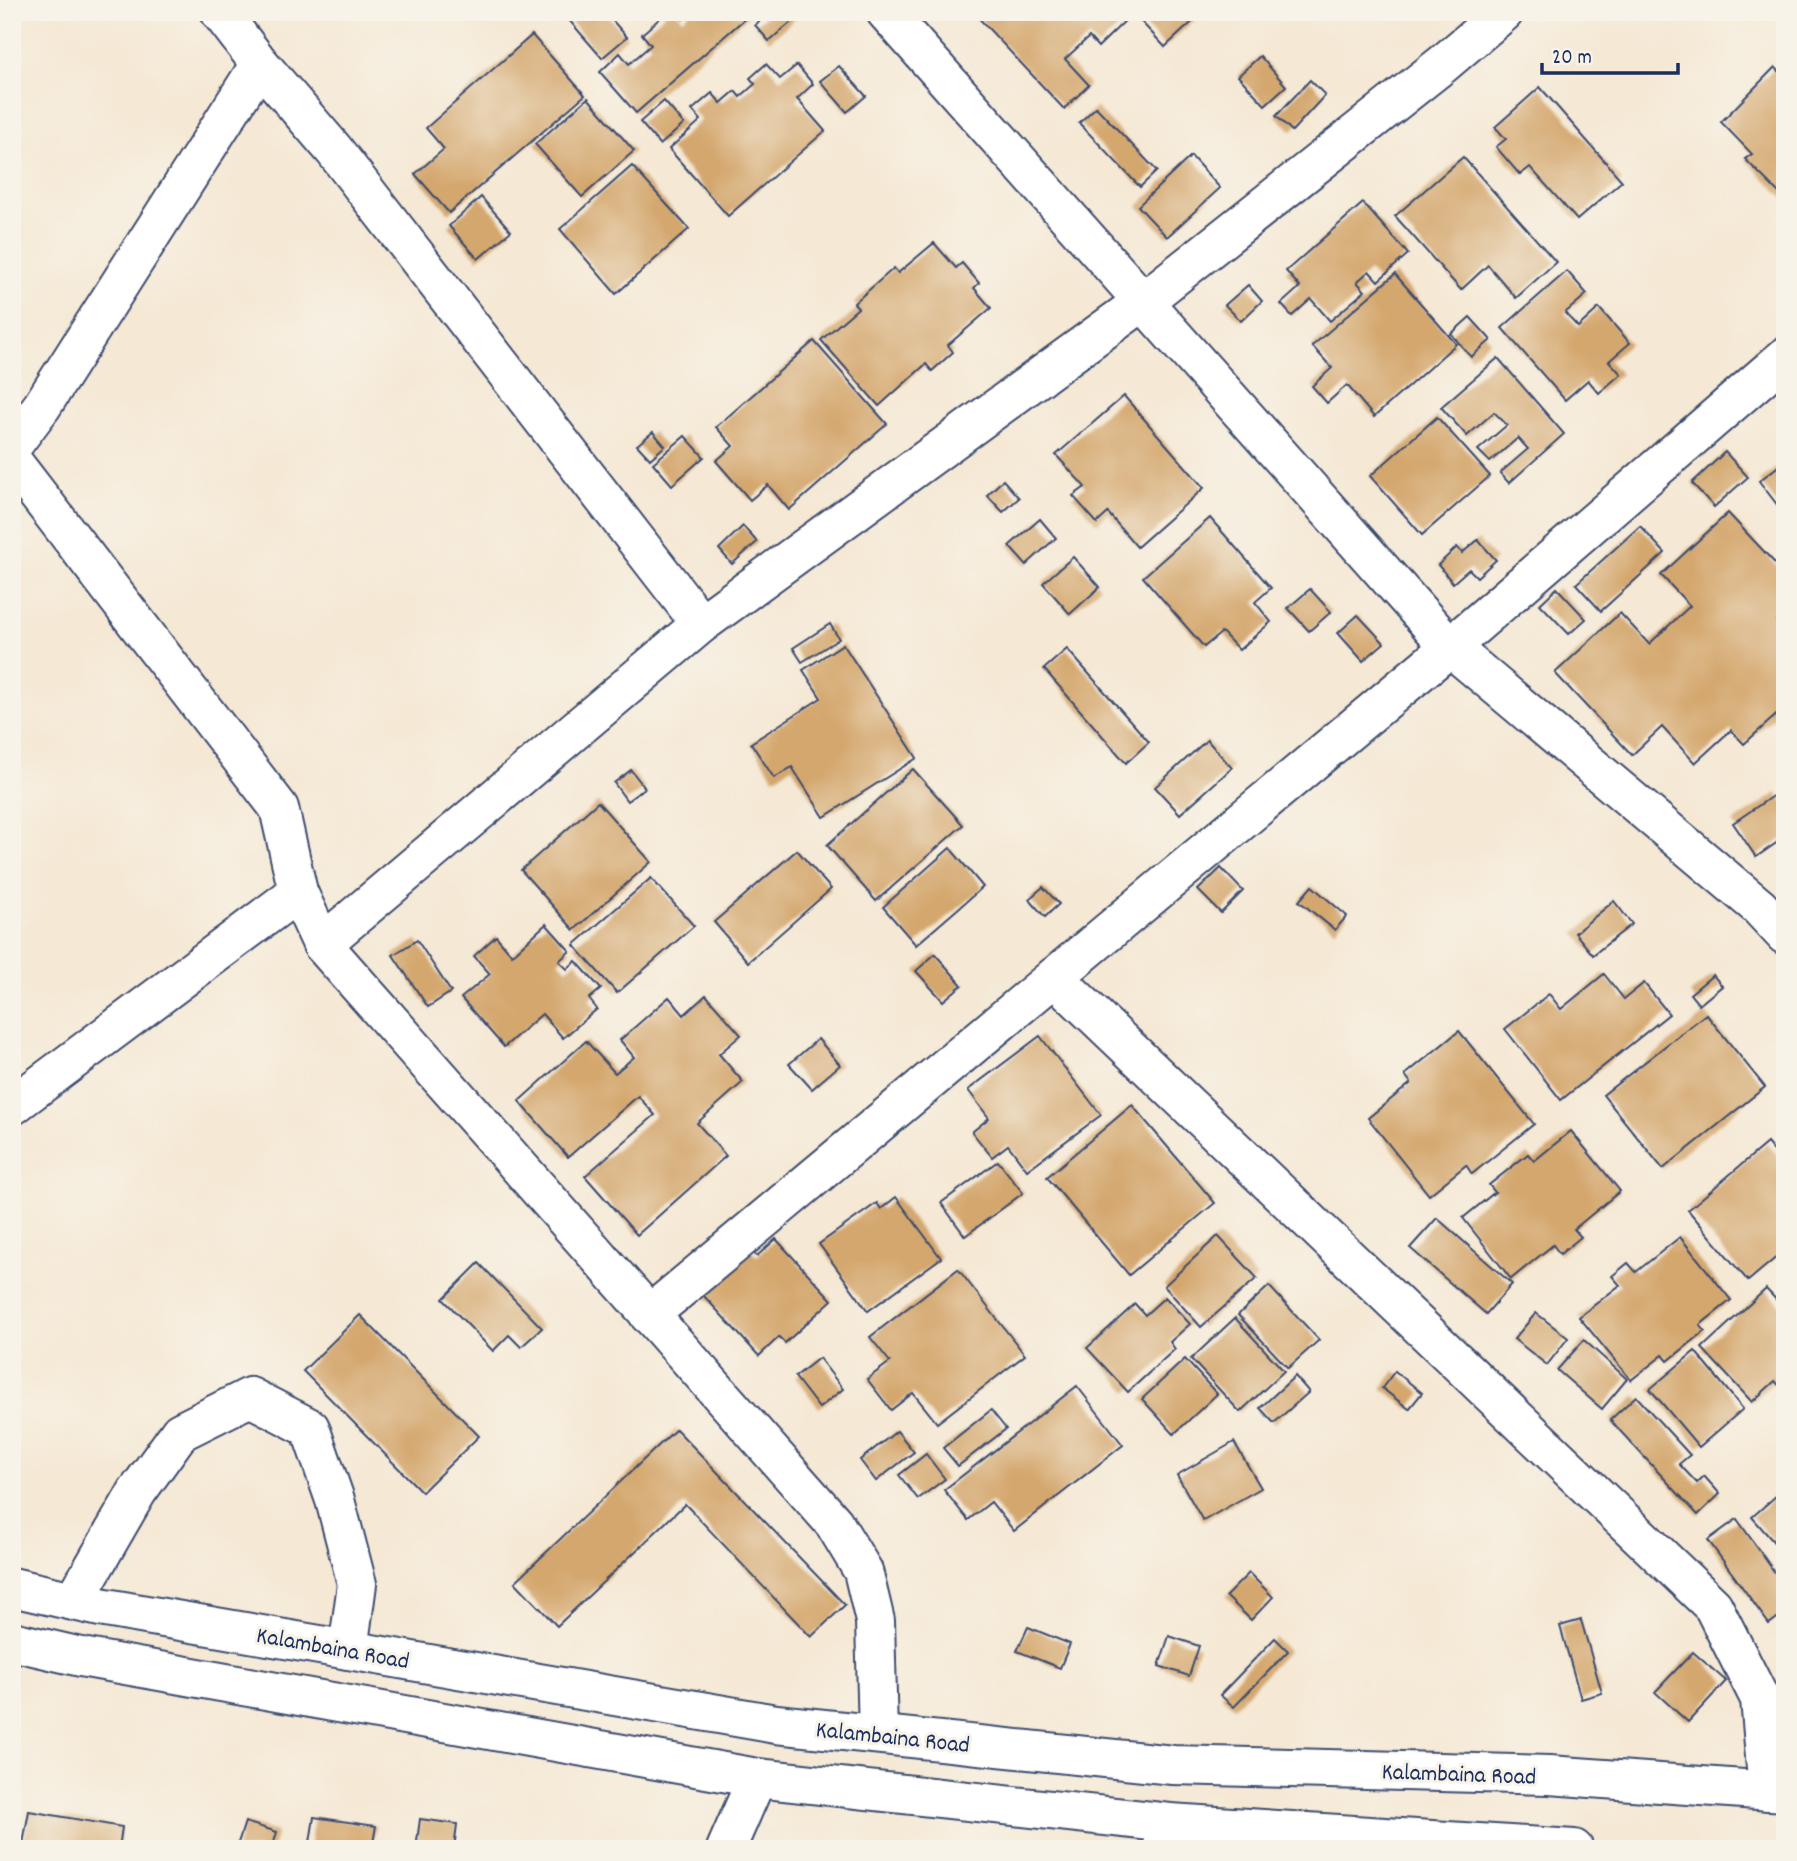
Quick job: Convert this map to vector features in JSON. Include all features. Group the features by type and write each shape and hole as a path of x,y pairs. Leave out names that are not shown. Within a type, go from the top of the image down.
{"street":[{"path":"220,12 260,64 334,150 701,624"},
{"path":"886,12 1451,647 1772,898 1785,935"},
{"path":"321,944 701,624 1145,300 1443,64 1504,12"},
{"path":"12,446 42,406 260,64"},
{"path":"649,1315 1451,647 1785,357"},
{"path":"12,461 279,808 298,892 321,944 834,1523 863,1571 875,1621 878,1734"},
{"path":"12,1106 298,892"},
{"path":"1054,977 1713,1606 1760,1699 1776,1791"},
{"path":"74,1601 137,1492 180,1432 250,1397 310,1429 335,1500 357,1584 348,1650"},
{"name":"Kalambaina Road","path":"12,1587 74,1601 776,1724 1173,1765 1549,1775 1776,1791"},
{"path":"12,1640 81,1657 757,1778 1166,1836 1574,1849"},
{"path":"726,1849 757,1778"}],"building":[{"path":"562,12 605,12 627,37 602,58"},
{"path":"667,12 677,12 683,19 691,12 749,15 636,113 600,72 620,53 629,64 651,45 642,34"},
{"path":"770,12 803,12 769,41 755,25"},
{"path":"973,12 1203,12 1165,47 1133,13 1098,47 1089,37 1065,59 1089,85 1064,109"},
{"path":"532,35 585,95 449,213 415,174 444,149 426,128"},
{"path":"1260,56 1286,86 1265,105 1238,76"},
{"path":"766,64 780,79 797,65 813,84 797,99 825,131 728,216 669,149 701,120 692,110 712,93 721,103 735,91 740,97 755,84 750,78"},
{"path":"839,66 866,96 847,112 820,81"},
{"path":"1775,67 1785,77 1785,199 1745,159 1752,154 1721,122"},
{"path":"1310,80 1325,95 1292,131 1276,116"},
{"path":"1540,87 1622,181 1577,220 1530,167 1520,175 1496,147 1506,139 1495,127"},
{"path":"588,98 634,151 582,197 535,144"},
{"path":"664,101 684,124 660,145 640,122"},
{"path":"1096,107 1157,171 1140,187 1079,123"},
{"path":"1191,156 1220,188 1167,237 1138,206"},
{"path":"1463,157 1556,262 1516,298 1488,265 1461,290 1395,216"},
{"path":"632,166 689,229 616,294 560,229"},
{"path":"481,197 511,231 478,259 449,226"},
{"path":"1363,203 1408,254 1378,281 1369,271 1357,282 1365,291 1330,321 1311,299 1292,316 1281,304 1300,287 1286,271"},
{"path":"934,243 956,268 962,263 979,283 974,288 991,308 948,345 953,352 932,371 926,364 879,406 821,340 858,308 854,303 894,268 898,273"},
{"path":"1567,271 1587,294 1565,313 1578,327 1599,308 1630,343 1609,361 1621,374 1599,393 1588,380 1565,400 1502,328"},
{"path":"1395,274 1456,344 1374,417 1347,385 1327,403 1312,386 1332,368 1312,346"},
{"path":"1248,285 1262,301 1241,321 1225,305"},
{"path":"1470,317 1491,340 1471,357 1451,334"},
{"path":"814,341 887,424 789,510 768,485 750,500 716,461 733,446 716,427"},
{"path":"1498,358 1564,434 1509,483 1500,473 1528,449 1518,438 1490,462 1478,450 1507,425 1494,412 1467,436 1441,407"},
{"path":"1124,396 1204,488 1137,547 1108,513 1097,523 1073,496 1085,487 1056,455"},
{"path":"1437,417 1490,476 1422,535 1370,476"},
{"path":"653,432 665,446 650,459 637,445"},
{"path":"685,436 704,457 672,485 653,463"},
{"path":"1725,452 1748,477 1714,507 1692,483"},
{"path":"1785,461 1785,515 1759,481"},
{"path":"1003,480 1019,498 1003,512 987,495"},
{"path":"1728,513 1785,574 1785,614 1777,621 1785,629 1785,681 1781,684 1785,688 1785,707 1744,744 1731,730 1695,763 1662,727 1632,755 1555,673 1620,613 1649,644 1690,606 1661,575"},
{"path":"1210,518 1271,588 1255,602 1271,622 1239,650 1222,632 1204,647 1143,577"},
{"path":"1040,519 1056,538 1026,565 1009,546"},
{"path":"743,526 757,542 732,564 719,549"},
{"path":"1640,526 1665,553 1601,611 1576,584"},
{"path":"1478,540 1496,560 1477,577 1469,569 1453,583 1438,565 1457,547 1462,553"},
{"path":"1073,557 1100,587 1070,614 1043,583"},
{"path":"1557,588 1586,619 1569,634 1540,604"},
{"path":"1310,589 1331,612 1309,631 1288,608"},
{"path":"1358,615 1384,643 1363,661 1338,633"},
{"path":"830,624 839,639 802,662 793,648"},
{"path":"843,644 917,758 824,817 792,767 774,778 751,743 821,698 803,670"},
{"path":"1067,649 1149,742 1126,763 1044,669"},
{"path":"1207,740 1232,768 1180,814 1155,787"},
{"path":"913,769 963,825 876,901 827,845"},
{"path":"631,770 645,788 627,801 614,783"},
{"path":"1777,793 1785,804 1785,837 1756,857 1733,823"},
{"path":"598,802 651,862 574,930 521,870"},
{"path":"950,848 983,887 916,945 883,907"},
{"path":"797,850 831,889 748,962 714,922"},
{"path":"1221,868 1243,891 1221,913 1198,890"},
{"path":"651,878 694,926 617,993 574,945"},
{"path":"1312,886 1347,916 1335,930 1299,901"},
{"path":"1043,887 1059,904 1045,917 1029,899"},
{"path":"1614,901 1632,924 1593,955 1575,933"},
{"path":"546,924 570,951 559,961 567,969 576,961 601,989 589,999 597,1009 563,1038 542,1014 504,1047 461,998 490,974 474,956 496,936 512,955"},
{"path":"417,940 451,992 428,1007 393,955"},
{"path":"935,954 962,985 943,1001 916,971"},
{"path":"1604,974 1624,999 1644,983 1669,1014 1561,1100 1505,1029 1549,994 1561,1009"},
{"path":"1713,975 1722,986 1699,1005 1690,994"},
{"path":"706,995 741,1035 719,1054 743,1082 697,1123 726,1156 637,1235 585,1176 655,1115 638,1096 568,1157 519,1101 586,1041 615,1073 634,1057 620,1040 669,997 684,1015"},
{"path":"1706,1014 1765,1087 1663,1169 1603,1095"},
{"path":"1459,1031 1534,1124 1472,1174 1466,1165 1429,1195 1368,1118 1411,1083 1405,1075"},
{"path":"1040,1036 1101,1115 1027,1170 1008,1145 992,1157 972,1132 989,1118 968,1090"},
{"path":"818,1039 840,1065 812,1089 789,1064"},
{"path":"1132,1105 1215,1203 1129,1275 1047,1177"},
{"path":"1571,1131 1620,1191 1574,1229 1581,1237 1560,1254 1553,1245 1511,1279 1463,1218 1495,1192 1489,1185 1528,1154 1534,1161"},
{"path":"1767,1143 1785,1164 1785,1250 1748,1281 1688,1210"},
{"path":"998,1161 1023,1193 965,1236 941,1203"},
{"path":"896,1197 941,1258 868,1311 819,1244 877,1203 881,1209"},
{"path":"1437,1218 1512,1284 1486,1314 1410,1248"},
{"path":"1218,1236 1257,1278 1201,1327 1164,1286"},
{"path":"1680,1237 1731,1300 1700,1325 1705,1331 1668,1361 1663,1355 1631,1380 1579,1317 1620,1285 1612,1276 1628,1263 1636,1272"},
{"path":"776,1239 832,1300 785,1343 779,1337 759,1356 703,1295 751,1251 757,1256"},
{"path":"479,1263 542,1328 521,1347 509,1335 493,1351 443,1299"},
{"path":"958,1269 1025,1355 937,1423 913,1393 891,1410 867,1379 890,1362 870,1337"},
{"path":"1269,1286 1319,1340 1288,1368 1238,1315"},
{"path":"1766,1289 1785,1309 1785,1392 1775,1381 1752,1402 1702,1348"},
{"path":"1165,1297 1190,1324 1170,1342 1175,1349 1128,1392 1087,1348 1135,1304 1145,1315"},
{"path":"1536,1313 1568,1338 1547,1365 1514,1339"},
{"path":"360,1315 479,1436 422,1492 303,1371"},
{"path":"1235,1318 1284,1371 1240,1412 1191,1359"},
{"path":"1584,1340 1627,1379 1602,1409 1557,1370"},
{"path":"1695,1351 1743,1409 1699,1447 1650,1389"},
{"path":"819,1358 843,1389 819,1408 795,1377"},
{"path":"1185,1359 1217,1394 1174,1434 1142,1399"},
{"path":"1395,1371 1422,1393 1409,1409 1382,1388"},
{"path":"1295,1376 1309,1392 1274,1423 1260,1408"},
{"path":"1077,1386 1123,1445 1014,1531 991,1502 968,1520 944,1490"},
{"path":"1636,1396 1690,1455 1679,1464 1697,1483 1704,1476 1720,1494 1698,1515 1610,1420"},
{"path":"991,1410 1006,1429 958,1466 943,1448"},
{"path":"676,1429 845,1605 811,1637 685,1504 557,1626 515,1582"},
{"path":"897,1431 914,1452 876,1481 860,1460"},
{"path":"1234,1442 1261,1488 1203,1521 1177,1475"},
{"path":"926,1454 945,1479 918,1499 899,1475"},
{"path":"1785,1488 1785,1555 1752,1517"},
{"path":"1737,1519 1785,1587 1785,1612 1769,1624 1708,1540"},
{"path":"1249,1573 1273,1597 1251,1620 1226,1596"},
{"path":"1581,1620 1602,1693 1581,1699 1560,1626"},
{"path":"1028,1627 1070,1644 1060,1668 1017,1651"},
{"path":"1169,1636 1199,1646 1189,1676 1159,1666"},
{"path":"1275,1638 1288,1651 1234,1707 1220,1695"},
{"path":"1693,1652 1726,1681 1688,1722 1655,1692"},
{"path":"29,1811 122,1827 119,1849 22,1849"},
{"path":"314,1817 376,1826 372,1849 309,1849"},
{"path":"420,1819 457,1824 454,1849 416,1849"},
{"path":"245,1822 277,1832 272,1849 236,1849"}]}
